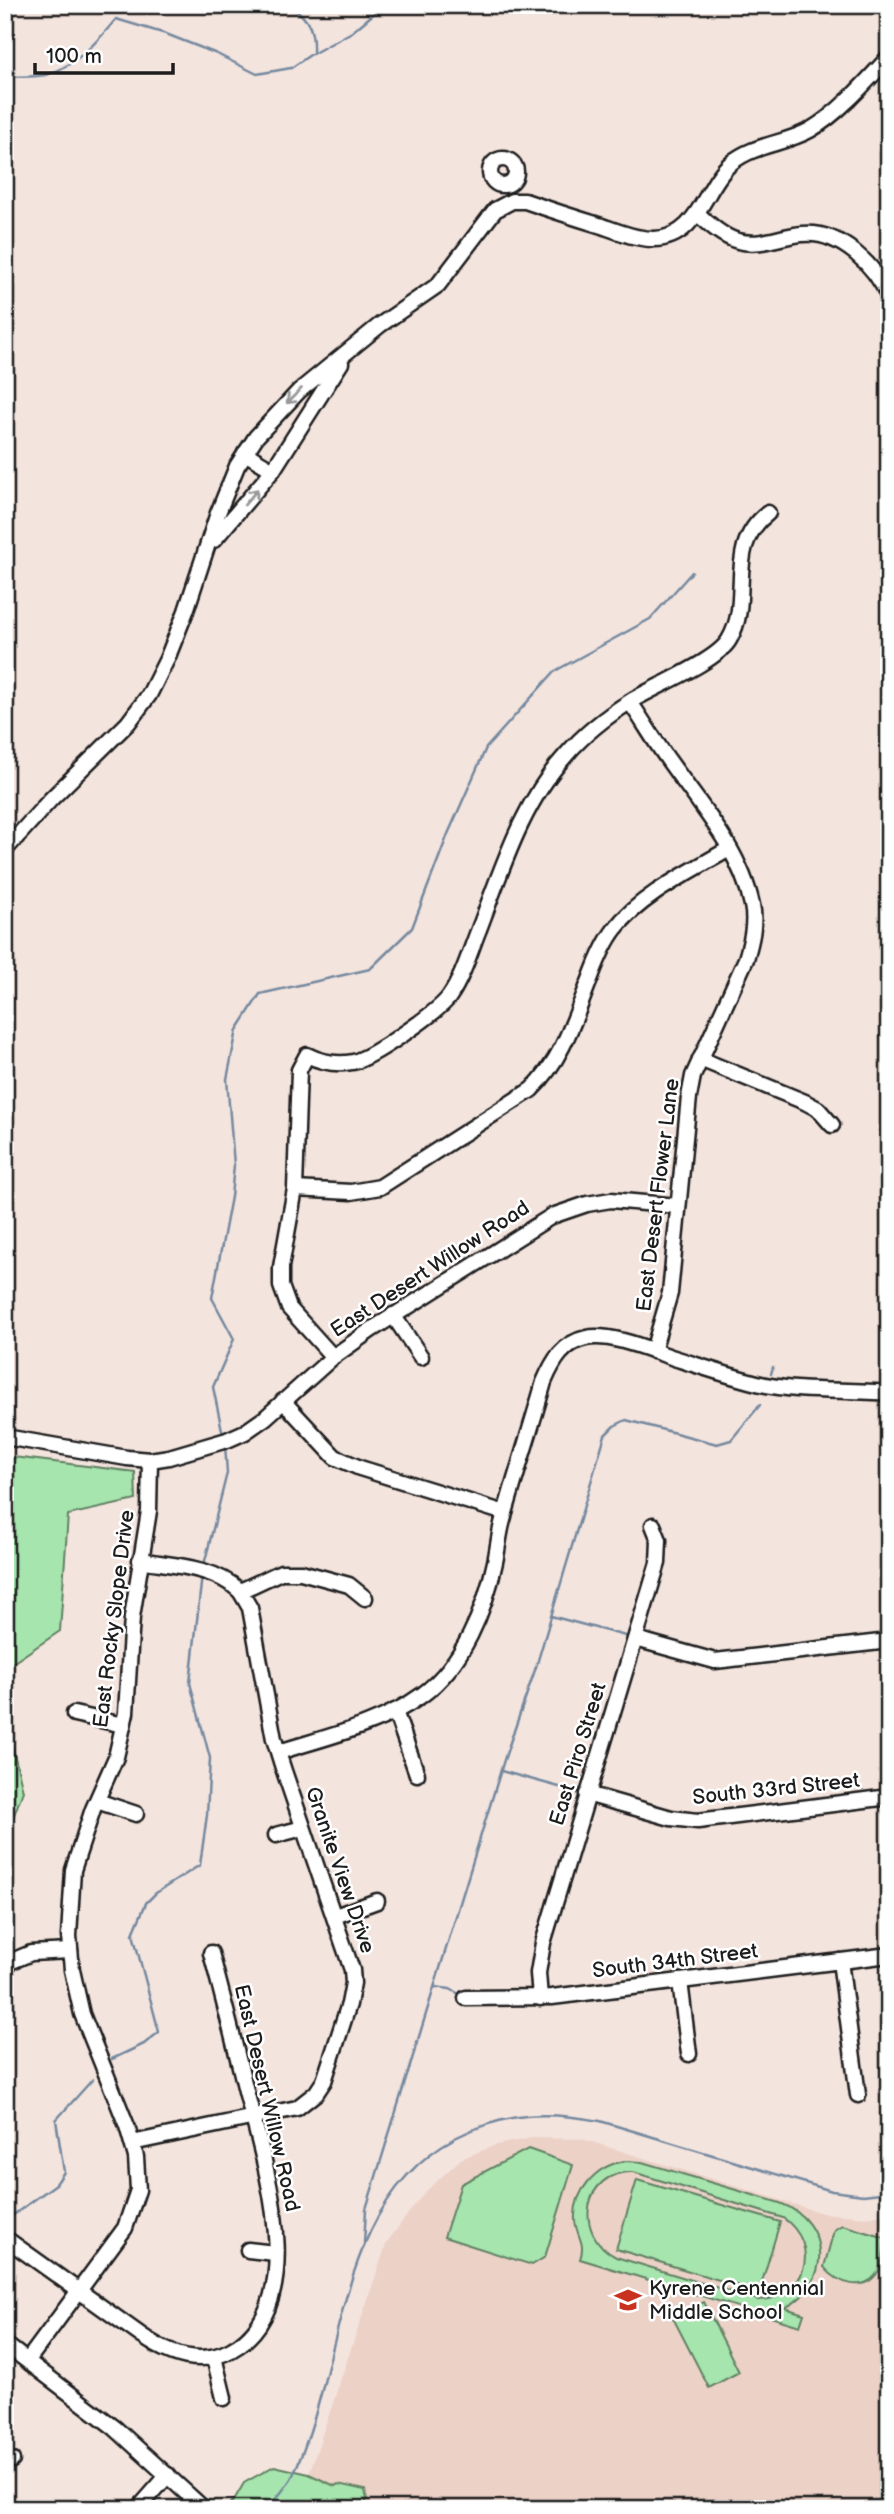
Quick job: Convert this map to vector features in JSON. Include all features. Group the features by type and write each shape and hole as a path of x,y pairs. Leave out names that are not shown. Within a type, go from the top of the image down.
{"street":[{"path":"5,850 51,799 128,723 149,695 167,660 237,466 256,437 299,391 380,325 438,285 495,210 512,201 525,201 631,236 655,239 670,236 698,214 729,165 770,143 809,131 889,57"},
{"path":"506,184 512,201"},
{"path":"698,214 722,234 742,242 762,243 802,234 818,234 838,242 876,273 889,298"},
{"path":"208,550 219,532 273,470 347,353"},
{"path":"245,453 273,470"},
{"path":"332,1357 289,1308 281,1286 281,1267 295,1189 299,1070 307,1055 321,1062 354,1062 432,1014 449,997 464,967 516,833 541,787 592,729 630,702 713,656 728,642 735,626 738,608 744,542 756,523 768,513"},
{"name":"East Desert Flower Lane","path":"630,702 666,758 710,817 744,877 753,908 751,942 746,959 693,1076 670,1293 653,1351"},
{"path":"295,1189 351,1192 380,1187 531,1090 545,1077 557,1059 603,948 614,929 634,909 729,849"},
{"path":"700,1059 805,1102 818,1109 832,1125"},
{"name":"East Desert Willow Road","path":"150,1460 205,1447 245,1432 332,1357 393,1315 552,1216 587,1204 611,1200 678,1206"},
{"path":"393,1315 421,1357"},
{"path":"278,1752 395,1712 424,1694 444,1675 462,1650 479,1616 495,1564 505,1513 544,1382 553,1362 572,1342 589,1338 606,1339 775,1386 889,1393"},
{"path":"283,1401 335,1457 360,1468 505,1513"},
{"path":"5,1437 150,1460"},
{"name":"East Rocky Slope Drive","path":"28,2360 125,2228 133,2209 139,2174 132,2143 82,2014 72,1970 69,1936 73,1870 97,1801 116,1757 128,1697 132,1616 149,1511 150,1460"},
{"name":"East Piro Street","path":"540,1998 538,1973 543,1943 636,1639 660,1550 653,1525"},
{"path":"140,1560 210,1573 229,1581 240,1591 281,1572 301,1572 349,1585 365,1598"},
{"name":"Granite View Drive","path":"132,2143 297,2108 316,2093 324,2081 349,2004 353,1983 352,1970 278,1752 250,1608 240,1591"},
{"path":"636,1639 715,1661 889,1641"},
{"path":"395,1712 417,1774"},
{"path":"74,1714 123,1725"},
{"name":"South 33rd Street","path":"587,1794 671,1818 698,1821 889,1797"},
{"path":"97,1801 136,1814"},
{"path":"276,1835 303,1828"},
{"path":"335,1916 377,1901"},
{"path":"5,1964 31,1952 70,1951"},
{"name":"East Desert Willow Road","path":"211,1953 275,2214 275,2253 270,2301 263,2321 239,2346 214,2357"},
{"name":"South 34th Street","path":"466,1998 540,1998 889,1955"},
{"path":"840,1961 858,2095"},
{"path":"680,1981 689,2054"},
{"path":"5,2238 160,2349 180,2356 214,2357 224,2398"},
{"path":"248,2250 275,2253"},
{"path":"5,2344 115,2428 204,2509"},
{"path":"138,2509 168,2475"}],"shaded area":[{"name":"Kyrene Centennial Middle School","path":"532,2138 582,2139 822,2213 866,2217 889,2214 889,2509 472,2509 430,2505 400,2509 363,2509 367,2499 309,2474 387,2242 423,2194 461,2159 496,2145"}],"green space":[{"path":"5,1456 135,1472 136,1500 68,1515 60,1631 5,1668"},
{"path":"5,1715 23,1791 5,1839"},
{"path":"528,2149 573,2165 545,2257 532,2265 444,2237 461,2184"},
{"path":"624,2161 642,2162 780,2203 797,2212 809,2224 816,2238 819,2254 818,2269 811,2284 785,2308 804,2314 800,2326 580,2259 582,2244 575,2221 578,2200 588,2182 613,2164","holes":["633,2172 783,2218 795,2229 802,2242 805,2256 803,2269 788,2291 774,2298 758,2300 616,2257 602,2247 593,2234 589,2206 594,2192 603,2182 616,2174"]},
{"path":"637,2180 780,2222 759,2292 616,2249"},
{"path":"842,2225 886,2238 881,2266 867,2282 844,2282 824,2267 834,2230"},
{"path":"704,2302 739,2372 709,2388 673,2318"},
{"path":"274,2466 309,2474 335,2486 338,2484 365,2490 367,2499 363,2509 224,2509 234,2500 244,2483"}],"waterway":[{"path":"5,77 39,76 59,70 86,51 116,19 166,34 217,54 257,74 291,68 313,53 309,26 291,5"},
{"path":"314,53 352,32 384,5"},
{"path":"223,1435 213,1387 234,1339 212,1298 231,1197 234,1165 227,1079 237,1030 260,994 370,969 412,928 448,834 486,748 555,671 650,619 692,572"},
{"path":"771,1374 773,1367"},
{"path":"364,2244 366,2209 504,1760 536,1667 605,1435 626,1420 717,1444 731,1440 760,1405"},
{"path":"204,1565 227,1473 225,1445"},
{"path":"112,2059 144,2044 159,2032 133,1934 146,1903 156,1893 200,1865 207,1815 210,1758 190,1683 202,1575"},
{"path":"551,1616 629,1637"},
{"path":"501,1771 581,1793"},
{"path":"434,1987 450,1989 463,1996"},
{"path":"5,2221 56,2184 64,2172 56,2120 93,2079"},
{"path":"268,2509 293,2475 310,2432 348,2289 365,2244 386,2202 416,2166 455,2138 491,2123 526,2116 580,2118 600,2121 832,2191 863,2195 889,2192"}],"place":[{"name":"Kyrene Centennial Middle School","path":"628,2300"}]}
